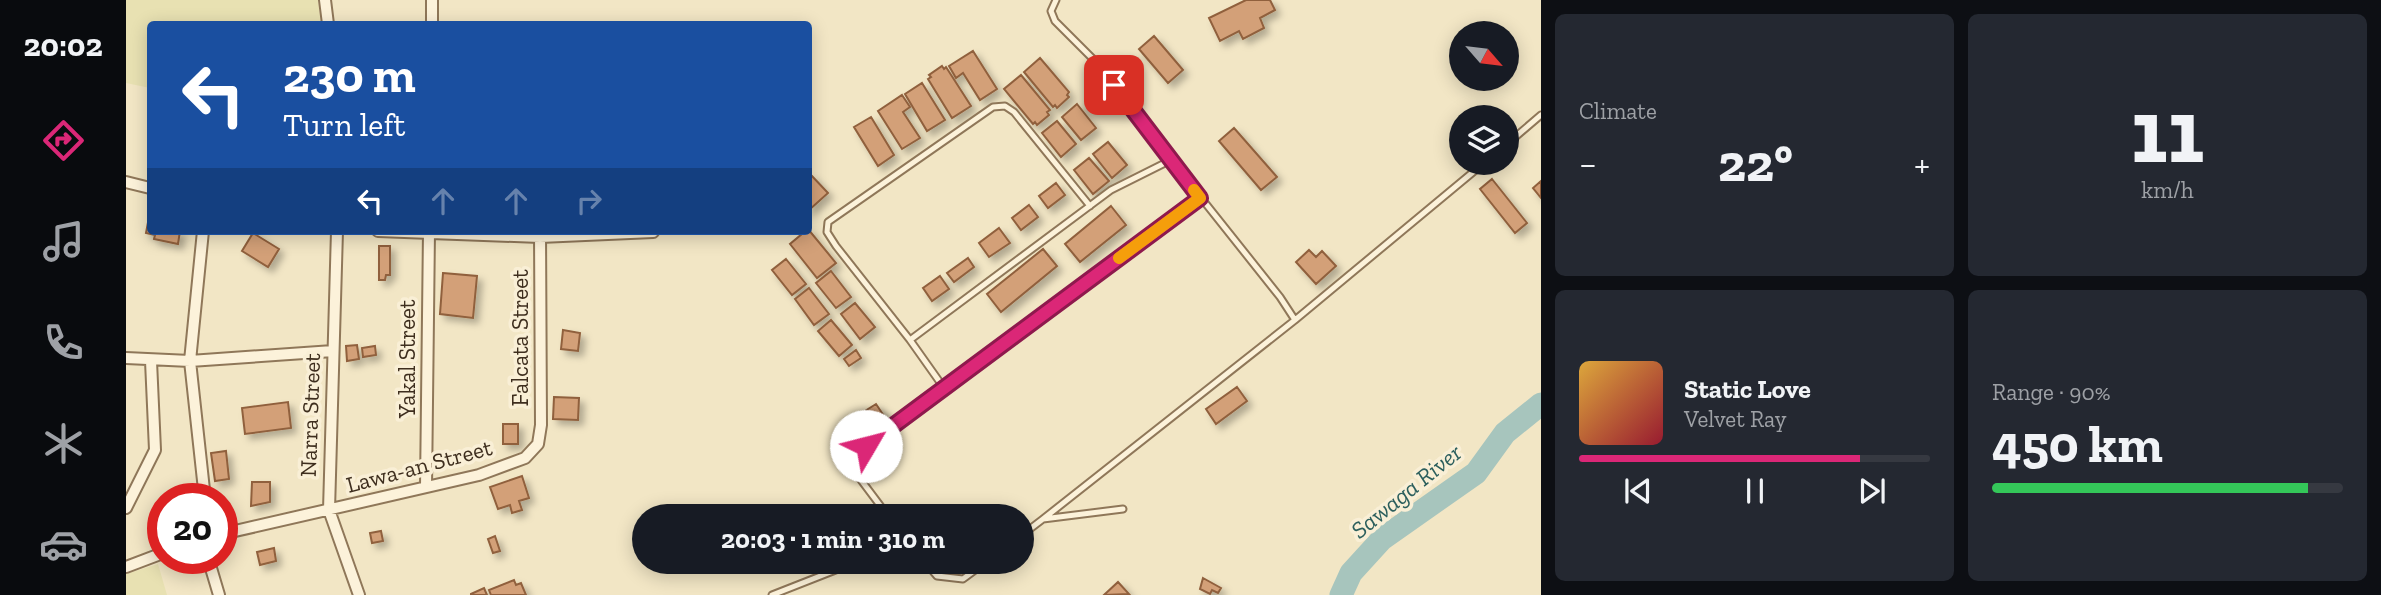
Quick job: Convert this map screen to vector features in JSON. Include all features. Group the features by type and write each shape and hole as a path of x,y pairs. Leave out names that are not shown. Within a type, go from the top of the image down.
{"street":[{"path":"325,0 328,21"},
{"path":"432,0 432,21"},
{"path":"126,182 147,187"},
{"path":"203,235 190,361 203,483"},
{"name":"Narra Street","path":"337,235 328,510 359,595"},
{"name":"Yakal Street","path":"426,487 429,235"},
{"name":"Falcata Street","path":"538,444 541,425 540,235"},
{"path":"126,358 190,361 333,351"},
{"path":"126,508 155,450 151,361"},
{"name":"Lawa-an Street","path":"238,530 479,475 525,458 538,444"},
{"path":"126,567 147,559"},
{"path":"213,574 219,595"}],"lane":[{"path":"1056,0 1051,12 1055,21 1100,66 1200,198 1280,297 1295,320"},
{"path":"944,388 836,246 827,232 828,222 993,107 1005,106 1014,112 1090,205"},
{"path":"1519,134 1541,116"},
{"path":"910,340 1111,190 1171,160"},
{"path":"1034,526 1295,320 1470,175"},
{"path":"879,504 846,460 1200,198"},
{"path":"1043,519 1123,509"},
{"path":"772,595 825,574"},
{"path":"935,574 963,579 970,574"}],"shaded area":[{"path":"126,0 318,0 321,21 147,21 147,87 126,83"},
{"path":"147,567 147,574 161,574 167,595 126,595 126,574"}],"water":[{"path":"1364,558 1350,595 1335,595 1342,577"}],"building":[{"path":"1246,0 1270,0 1275,10 1260,18 1264,28 1243,39 1239,31 1220,41 1209,18"},
{"path":"1154,36 1183,70 1168,83 1139,49"},
{"path":"973,51 997,89 980,100 963,73 956,78 949,66"},
{"path":"1040,58 1069,92 1069,97 1057,108 1055,105 1053,107 1024,72"},
{"path":"942,66 944,69 946,67 971,106 952,118 928,79 931,77 929,75"},
{"path":"1021,75 1050,110 1047,112 1049,115 1037,125 1035,122 1033,124 1004,89"},
{"path":"922,83 945,120 927,131 905,94"},
{"path":"902,95 910,107 903,112 920,138 902,149 878,111"},
{"path":"1077,104 1096,128 1081,140 1062,117"},
{"path":"871,117 894,155 878,166 854,127"},
{"path":"1057,121 1076,144 1061,157 1042,133"},
{"path":"1234,128 1277,177 1261,190 1219,141"},
{"path":"1108,142 1127,165 1112,178 1093,154"},
{"path":"1089,158 1109,181 1093,194 1074,170"},
{"path":"812,176 828,193 812,207"},
{"path":"1492,179 1527,223 1515,233 1480,189"},
{"path":"1541,181 1541,198 1533,188"},
{"path":"1056,183 1065,195 1048,208 1039,196"},
{"path":"1029,205 1038,217 1021,230 1012,218"},
{"path":"1111,206 1126,225 1080,262 1065,244"},
{"path":"999,228 1010,243 989,257 979,243"},
{"path":"812,234 836,263 817,278 790,244 801,235"},
{"path":"155,235 179,235 178,244 154,239"},
{"path":"252,235 279,249 268,267 242,251"},
{"path":"379,246 390,246 390,275 386,275 385,280 379,280"},
{"path":"1043,249 1057,266 1001,312 987,294"},
{"path":"1309,250 1316,257 1322,251 1336,266 1316,284 1296,262"},
{"path":"968,258 974,267 954,282 947,273"},
{"path":"786,259 806,284 792,295 772,270"},
{"path":"831,271 851,297 836,308 816,283"},
{"path":"443,273 477,276 473,318 440,314"},
{"path":"940,276 949,289 932,301 923,288"},
{"path":"809,288 829,314 814,325 795,299"},
{"path":"855,303 875,327 860,339 841,314"},
{"path":"831,320 852,345 839,356 818,331"},
{"path":"563,330 580,333 578,351 561,349"},
{"path":"357,345 359,359 347,361 346,346"},
{"path":"375,346 376,355 363,357 362,348"},
{"path":"856,350 861,358 849,366 844,359"},
{"path":"1237,387 1247,401 1216,424 1206,409"},
{"path":"554,397 579,398 578,420 553,419"},
{"path":"288,402 291,428 245,434 242,408"},
{"path":"876,404 886,419 867,432 857,416"},
{"path":"503,424 518,424 518,444 503,444"},
{"path":"226,451 229,479 215,481 211,453"},
{"path":"522,476 529,498 519,501 522,510 512,513 510,505 498,509 490,487"},
{"path":"252,482 270,482 270,502 251,506"},
{"path":"381,531 383,541 372,543 370,533"},
{"path":"495,536 500,551 493,553 488,539"},
{"path":"274,548 276,561 260,565 257,552"},
{"path":"1203,578 1221,588 1218,593 1212,590 1210,594 1200,589"},
{"path":"514,580 516,585 521,583 526,595 491,595 489,590"},
{"path":"1118,582 1129,594 1104,595"},
{"path":"484,588 487,595 471,595 471,594"}],"waterway":[{"name":"Sawaga River","path":"1341,595 1351,573 1382,539 1476,473 1505,433 1541,404"}],"slow traffic":[{"path":"1119,258 1200,198 1194,190"}],"route":[{"path":"866,446 1200,198 1114,85"}]}
